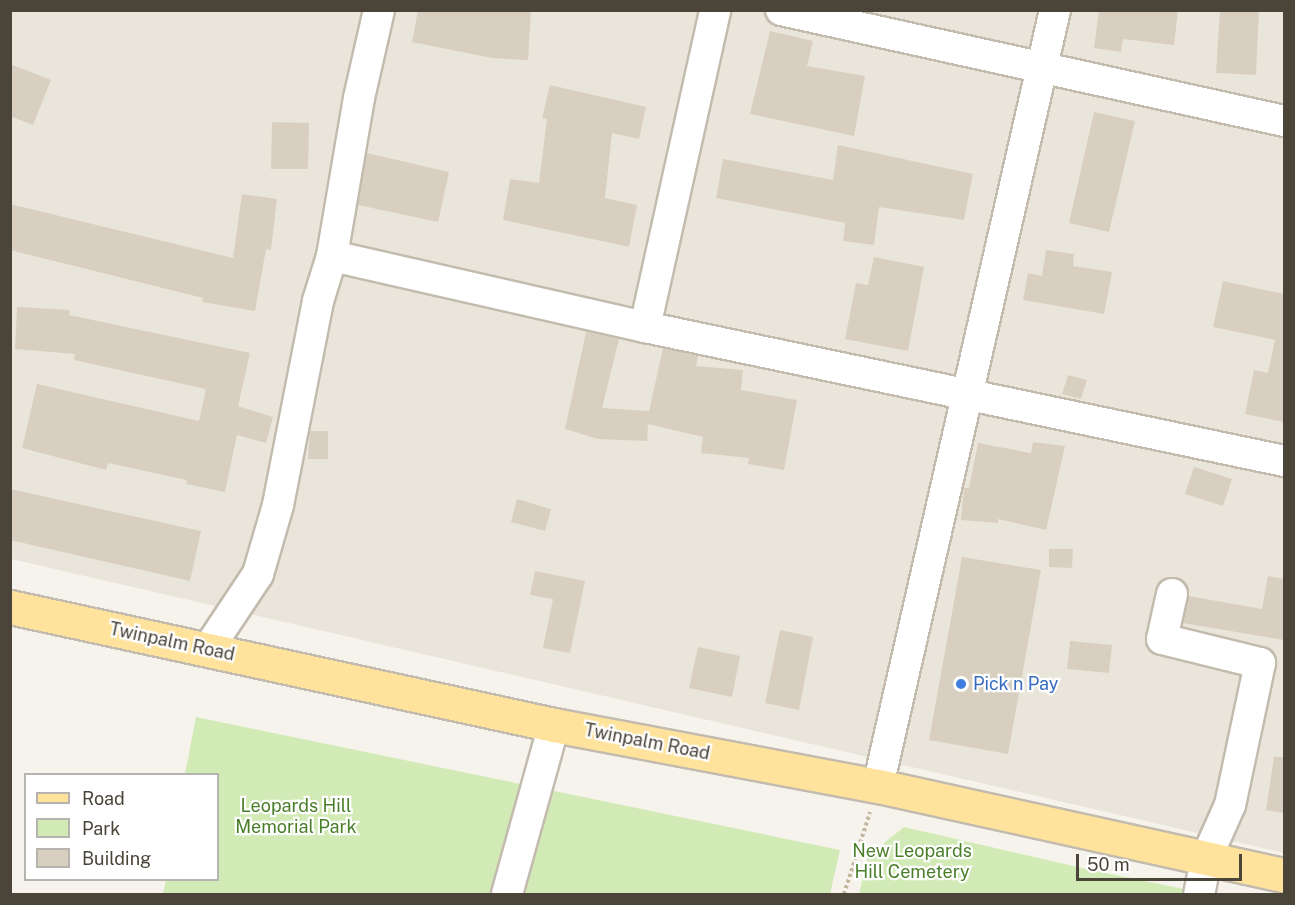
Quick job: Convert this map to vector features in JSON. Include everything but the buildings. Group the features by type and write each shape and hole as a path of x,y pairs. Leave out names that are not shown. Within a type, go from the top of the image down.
{"main road":[{"name":"Twinpalm Road","path":"10,607 554,725 878,786 1284,875"}],"street":[{"path":"208,650 258,574 278,505 318,301 332,256 358,98 379,10"},
{"path":"645,327 715,10"},
{"path":"781,10 1284,121"},
{"path":"878,786 1039,68 1055,10"},
{"path":"332,256 645,327 1284,461"},
{"path":"1172,594 1162,639 1260,663 1230,806 1206,859 1199,894"},
{"path":"507,894 554,725"}],"path":[{"path":"844,894 878,786"}],"shaded area":[{"path":"11,11 1284,11 1284,853 11,559"}],"green space":[{"name":"Leopards Hill Memorial Park","path":"196,717 840,850 830,894 163,894 166,881 219,881 219,773 185,773"},
{"name":"New Leopards Hill Cemetery","path":"904,827 1086,869 1208,894 859,894 868,856"}],"place":[{"name":"Pick n Pay","path":"961,684"}]}
